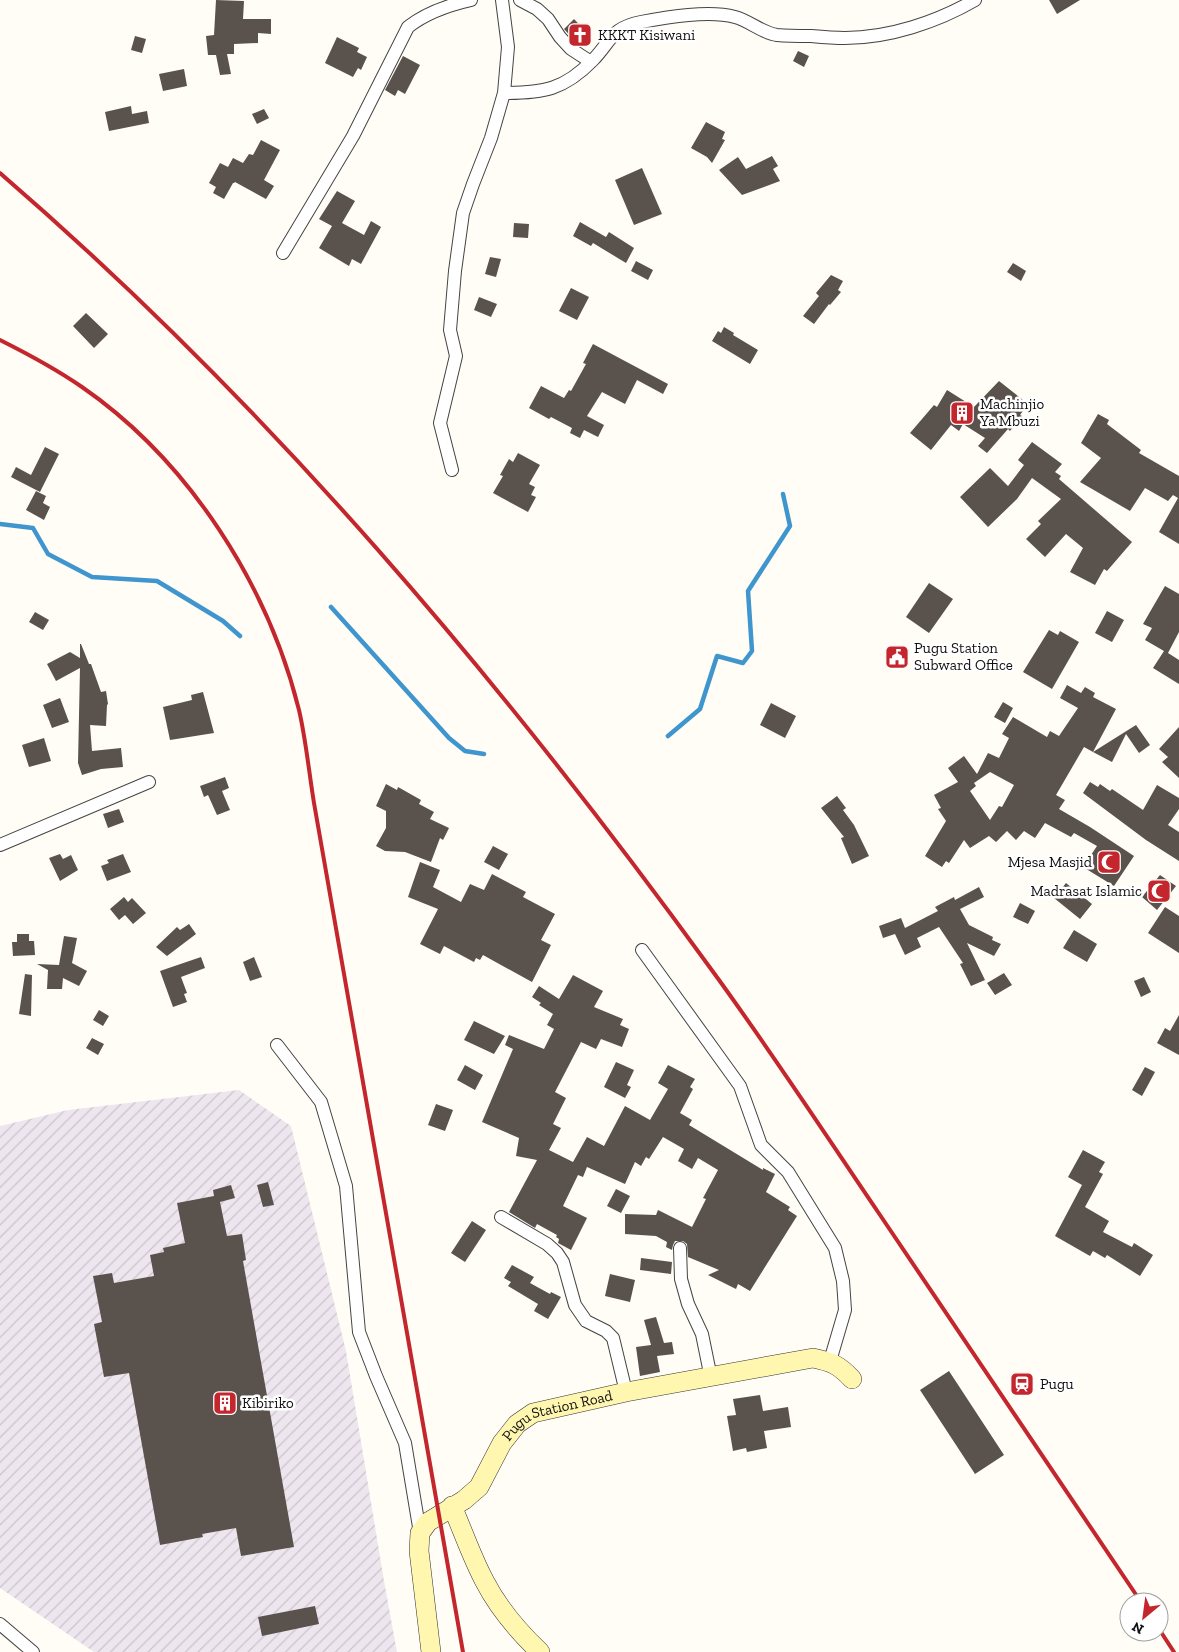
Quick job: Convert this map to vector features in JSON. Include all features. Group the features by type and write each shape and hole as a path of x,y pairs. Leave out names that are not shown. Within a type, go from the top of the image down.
{"street":[{"path":"283,252 353,136 408,28 416,21 447,6 471,0"},
{"path":"452,470 440,423 456,356 450,330 455,271 463,213 491,138 504,94 508,48 502,0"},
{"path":"520,0 537,9 548,19 571,49 591,62"},
{"path":"504,94 533,93 549,90 566,82 591,62 616,31 626,26 643,22 704,14 726,15 744,20 776,34 846,38 888,33 936,20 975,0"},
{"path":"0,845 149,782"},
{"path":"642,950 740,1086 761,1145 788,1172 835,1248 843,1281 846,1310 830,1362 843,1369 852,1379"},
{"path":"278,1045 321,1102 346,1186 360,1332 376,1376 405,1444 420,1533 419,1551 431,1652"},
{"path":"501,1217 547,1244 557,1253 563,1262 575,1305 586,1321 606,1331 613,1338 626,1392"},
{"path":"680,1248 681,1280 688,1304 702,1334 711,1378"},
{"name":"Pugu Station Road","path":"420,1533 428,1522 464,1500 479,1487 502,1442 517,1424 533,1413 626,1392 813,1358 830,1362"},
{"path":"452,1506 485,1583 508,1616 528,1641 540,1652"},
{"path":"0,1624 33,1652"}],"shaded area":[{"path":"239,1090 291,1126 346,1351 397,1652 94,1652 0,1588 0,1126 68,1110"}],"building":[{"path":"216,0 244,1 243,19 271,19 271,34 258,33 258,43 234,44 234,54 227,54 231,74 220,75 216,55 208,55 206,36 214,35"},
{"path":"1049,0 1080,0 1057,14"},
{"path":"574,19 589,35 577,43 564,29"},
{"path":"135,36 146,39 142,53 131,50"},
{"path":"337,37 359,48 357,52 367,57 361,70 358,68 353,77 325,63"},
{"path":"798,51 809,56 804,67 793,61"},
{"path":"403,56 420,65 405,94 398,90 395,96 385,90"},
{"path":"184,69 187,86 163,91 159,74"},
{"path":"131,106 132,114 147,111 149,123 109,131 105,112"},
{"path":"264,109 269,118 257,124 252,114"},
{"path":"706,122 725,132 722,139 725,140 712,163 707,157 691,148"},
{"path":"261,140 280,150 264,180 274,186 266,199 235,182 224,199 213,193 216,187 209,183 220,163 228,167 233,158 243,163 249,154 253,155"},
{"path":"772,156 778,166 773,169 780,181 742,195 719,170 738,157 746,169"},
{"path":"642,168 662,214 634,225 615,180"},
{"path":"337,191 355,201 342,223 364,235 371,221 381,227 361,264 352,259 349,266 319,248 332,226 319,219"},
{"path":"580,222 606,237 609,232 634,248 626,263 593,243 591,246 573,236"},
{"path":"514,223 529,224 528,238 513,237"},
{"path":"490,257 501,259 496,277 485,274"},
{"path":"636,261 653,270 648,280 631,271"},
{"path":"1013,263 1026,271 1021,281 1007,272"},
{"path":"831,275 843,281 838,290 841,292 814,324 803,316 819,296 816,293"},
{"path":"571,288 589,297 577,320 559,311"},
{"path":"479,297 497,304 491,317 474,310"},
{"path":"86,313 108,334 94,348 73,326"},
{"path":"724,327 734,333 733,335 758,350 750,364 712,341 718,331 721,333"},
{"path":"593,344 668,384 663,394 637,380 625,404 602,392 587,416 604,425 598,437 584,430 580,438 570,433 572,428 551,417 549,419 529,408 541,386 564,398 569,390 571,391 586,364 583,363"},
{"path":"999,381 1028,404 1020,415 1022,416 1010,431 1008,429 987,453 978,446 985,438 963,424 959,431 951,425 931,450 910,433 934,405 937,407 947,390 974,407"},
{"path":"1098,414 1109,420 1107,424 1141,450 1139,453 1179,476 1179,544 1159,532 1178,498 1173,495 1168,501 1145,488 1130,511 1080,482 1101,458 1081,443"},
{"path":"1032,442 1062,464 1055,472 1061,476 1059,479 1132,542 1107,571 1104,569 1095,585 1070,572 1083,548 1066,534 1045,557 1026,539 1041,524 1038,521 1061,499 1032,478 1017,499 988,527 960,497 990,468 1008,486 1024,465 1018,460"},
{"path":"45,447 59,454 40,492 11,477 16,467 31,475"},
{"path":"518,453 540,465 529,484 535,487 531,495 536,497 528,512 493,493 503,476 500,475 509,459 513,462"},
{"path":"36,491 46,496 43,503 50,507 44,520 26,510"},
{"path":"929,583 953,599 929,633 906,617"},
{"path":"1165,586 1179,594 1179,632 1168,653 1179,660 1179,684 1153,668 1164,651 1145,640 1152,628 1143,624"},
{"path":"1107,611 1124,620 1112,642 1095,633"},
{"path":"35,612 49,620 43,630 29,622"},
{"path":"1049,630 1058,635 1060,631 1079,642 1052,689 1023,672"},
{"path":"80,644 89,664 91,664 101,692 106,691 108,704 106,726 90,725 92,751 121,748 123,767 101,769 82,775 78,763 80,668 56,681 47,664 70,652 80,658"},
{"name":"Pugu Station Subward Office","path":"893,648 906,656 900,666 887,658"},
{"path":"1067,685 1081,693 1085,687 1095,693 1093,697 1116,709 1093,752 1084,747 1056,795 1065,800 1059,809 1134,856 1114,886 1083,867 1097,846 1074,833 1071,837 1045,823 1035,838 1024,831 1016,840 1007,831 996,842 989,836 970,848 964,840 949,863 946,861 942,867 925,856 946,821 938,809 941,808 934,795 958,782 948,768 964,756 977,774 988,753 999,758 1009,738 1002,734 1013,717 1047,737 1050,731 1059,736 1078,708 1060,698","holes":["990,772 1014,785 1002,807 999,806 990,820 970,791 976,786 974,783"]},
{"path":"203,692 214,733 170,740 163,707 192,700 191,695"},
{"path":"60,698 69,722 52,728 43,705"},
{"path":"1003,702 1013,708 1005,723 994,717"},
{"path":"771,703 796,716 785,738 760,725"},
{"path":"1136,725 1150,745 1139,753 1126,734 1112,762 1093,752"},
{"path":"1179,727 1179,778 1162,762 1168,757 1159,749"},
{"path":"44,738 51,761 29,767 22,745"},
{"path":"225,777 229,788 222,791 230,810 217,815 208,795 204,797 200,786"},
{"path":"1090,782 1098,787 1100,784 1110,791 1112,789 1143,810 1157,785 1179,798 1179,809 1168,825 1179,832 1179,861 1146,840 1083,793"},
{"path":"386,784 397,790 398,787 421,800 419,804 434,812 430,819 449,828 443,840 440,838 431,862 405,852 385,851 376,846 386,828 386,811 376,806"},
{"path":"837,796 846,808 843,810 854,825 869,856 852,864 841,838 844,837 821,808"},
{"path":"119,809 124,822 108,828 103,814"},
{"path":"493,846 508,854 499,870 484,862"},
{"path":"60,854 63,859 71,855 78,870 60,881 49,858"},
{"path":"123,854 131,872 107,881 101,866 109,863 107,860"},
{"path":"420,862 440,870 433,887 461,902 470,884 484,890 492,874 526,892 523,897 555,914 541,940 551,945 532,982 483,955 480,960 476,958 474,962 444,946 440,954 420,944 438,909 408,897"},
{"name":"Madrasat Islamic","path":"1160,875 1176,886 1157,910 1142,897"},
{"path":"1066,883 1092,904 1080,919 1054,898"},
{"path":"979,887 984,897 960,909 969,925 993,937 992,940 1001,944 994,956 967,943 985,980 971,986 960,964 963,963 939,927 917,938 921,947 905,955 895,934 883,938 879,926 901,918 905,928 938,911 935,907 954,897 955,900"},
{"path":"124,897 128,902 132,898 146,913 133,924 125,915 119,920 110,909"},
{"path":"1020,903 1035,911 1028,924 1013,917"},
{"path":"1165,907 1179,916 1179,953 1148,933"},
{"path":"189,924 196,934 167,956 156,947 177,927 180,930"},
{"path":"1074,930 1097,944 1087,962 1063,948"},
{"path":"17,934 29,934 29,941 34,941 35,955 13,956 12,942 17,942"},
{"path":"64,936 77,938 72,963 87,971 79,986 63,978 62,989 47,989 48,970 37,964 59,965"},
{"path":"201,957 205,968 181,977 187,993 184,994 187,1002 173,1007 160,971"},
{"path":"254,957 262,977 250,981 243,962"},
{"path":"1004,973 1012,985 995,995 987,983"},
{"path":"25,974 32,975 31,1016 19,1014"},
{"path":"573,975 603,991 594,1007 623,1019 620,1025 629,1029 622,1047 601,1039 596,1049 581,1042 555,1092 566,1098 553,1124 561,1128 549,1150 573,1162 587,1137 604,1146 625,1106 650,1120 668,1089 658,1083 668,1065 695,1079 690,1087 693,1089 680,1113 692,1120 689,1125 763,1170 763,1168 775,1174 766,1192 790,1207 788,1210 797,1216 750,1291 738,1284 736,1289 708,1275 719,1270 688,1257 687,1244 683,1241 675,1241 672,1250 666,1247 667,1242 656,1236 625,1234 625,1214 656,1215 658,1210 692,1227 706,1199 703,1198 718,1170 698,1158 692,1169 678,1161 684,1149 663,1137 649,1159 646,1157 641,1166 635,1162 625,1184 587,1167 583,1177 578,1175 563,1206 587,1218 571,1250 558,1243 557,1235 537,1224 535,1228 509,1212 537,1160 516,1156 519,1138 482,1122 513,1049 505,1045 509,1035 544,1049 554,1029 547,1025 553,1014 539,1005 541,1003 532,997 539,986 559,999"},
{"path":"1144,977 1151,992 1141,997 1134,981"},
{"path":"99,1010 109,1016 103,1026 93,1020"},
{"path":"1179,1015 1179,1055 1157,1043 1165,1028 1170,1031"},
{"path":"474,1021 505,1036 494,1054 464,1040"},
{"path":"92,1038 104,1044 98,1055 86,1048"},
{"path":"616,1062 634,1070 627,1085 631,1087 625,1098 604,1087"},
{"path":"465,1065 483,1075 475,1090 457,1080"},
{"path":"1145,1067 1155,1072 1142,1096 1132,1090"},
{"path":"436,1104 453,1110 445,1131 428,1125"},
{"path":"1083,1150 1105,1162 1099,1172 1103,1174 1085,1207 1109,1221 1103,1232 1132,1247 1134,1243 1153,1255 1140,1276 1107,1255 1105,1258 1093,1251 1090,1256 1055,1236 1082,1185 1068,1177"},
{"path":"268,1182 274,1205 263,1207 257,1185"},
{"path":"231,1185 235,1198 220,1202 227,1236 242,1234 246,1260 243,1261 294,1547 241,1556 236,1528 202,1534 203,1537 160,1545 129,1373 104,1377 94,1324 102,1322 93,1276 112,1273 114,1283 154,1276 150,1255 164,1252 163,1248 185,1243 177,1203 214,1196 213,1190"},
{"path":"616,1189 630,1196 621,1213 607,1206"},
{"path":"472,1221 486,1230 465,1262 451,1253"},
{"path":"641,1258 672,1262 671,1274 640,1270"},
{"path":"512,1265 534,1277 530,1283 550,1294 551,1292 561,1297 548,1319 534,1311 538,1304 508,1286 511,1282 504,1278"},
{"path":"610,1274 635,1280 630,1302 605,1296"},
{"path":"656,1317 664,1343 672,1342 674,1354 657,1356 660,1372 640,1376 636,1347 651,1345 644,1320"},
{"path":"949,1371 1004,1455 975,1474 920,1390"},
{"path":"760,1395 763,1411 788,1407 791,1427 764,1431 767,1448 747,1452 746,1448 733,1451 727,1416 736,1415 733,1399"},
{"path":"315,1606 319,1624 262,1636 258,1617"}],"waterway":[{"path":"668,736 700,709 717,656 743,663 752,651 748,591 790,526 783,494"},
{"path":"0,524 33,528 48,554 92,577 157,581 223,621 240,636"},
{"path":"331,607 449,738 465,751 484,754"}],"railway":[{"path":"0,173 99,262 196,355 289,451 378,550 550,756 632,862 754,1029 1134,1592"},
{"path":"0,340 42,362 82,387 121,417 157,451 190,489 219,529 245,572 267,617 285,663 304,733 314,803 463,1652"},
{"path":"1167,1642 1174,1652"}],"place":[{"name":"KKKT Kisiwani","path":"580,35"},
{"name":"Machinjio Ya Mbuzi","path":"962,413"},
{"name":"Pugu Station Subward Office","path":"897,657"},
{"name":"Mjesa Masjid","path":"1109,862"},
{"name":"Madrasat Islamic","path":"1159,891"},
{"name":"Pugu","path":"1022,1384"},
{"name":"Kibiriko","path":"225,1403"}]}
